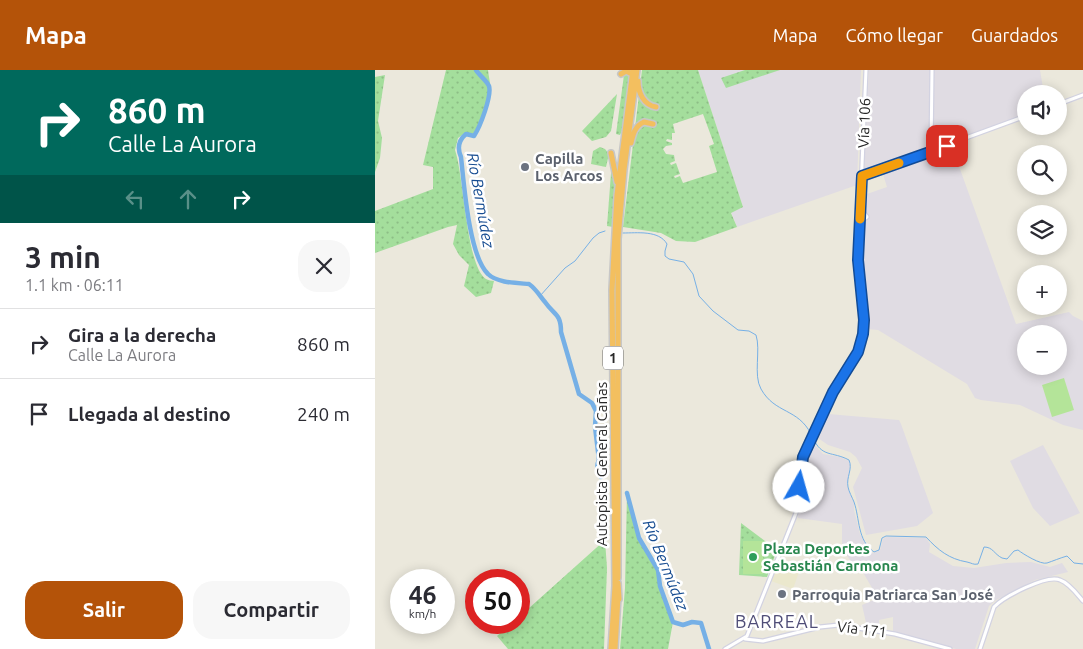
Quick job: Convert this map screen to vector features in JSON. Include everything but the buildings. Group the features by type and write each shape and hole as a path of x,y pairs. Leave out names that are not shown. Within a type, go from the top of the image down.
{"highway":[{"path":"638,70 638,86 641,96 650,105 656,107"},
{"name":"Autopista General Cañas","path":"615,649 618,583 617,287 619,227 624,170 638,70"},
{"path":"621,74 625,71 630,71"},
{"name":"Autopista General Cañas","path":"615,649 612,290 618,188 631,81 630,71"},
{"path":"619,227 628,153 633,136 636,127 641,123 653,124"},
{"path":"611,153 618,188"}],"main road":[{"name":"Vía 106","path":"745,639 795,513 803,457 833,392 858,352 863,334 864,320 858,260 866,70"},
{"path":"931,152 932,70"},
{"path":"1067,101 1083,96"},
{"path":"862,176 1017,119"},
{"path":"860,223 867,217 861,208"},
{"path":"980,649 994,607 998,602 1021,590 1053,578 1068,585 1083,601"},
{"name":"Vía 171","path":"745,639 763,641 820,627 839,625 895,634 950,649"},
{"path":"725,649 745,639"}],"shaded area":[{"path":"698,70 861,70 857,185 737,227 731,212 743,207"},
{"path":"869,70 1040,70 1042,85 1017,85 1017,118 864,173"},
{"path":"948,147 956,158 1016,324 1056,315 1067,315 1069,312 1083,321 1083,430 1063,425 1020,405 975,398 967,384 878,330 867,329 860,257 864,195 887,187 882,171"},
{"path":"828,414 899,420 933,513 917,526 866,535 853,487 862,468 856,457 850,452 828,445 818,438"},
{"path":"813,443 823,454 840,457 849,461 847,486 854,504 860,534 873,553 880,550 883,539 886,537 926,538 930,544 929,552 953,566 974,568 1006,563 1031,562 1050,567 1062,563 1068,572 1035,580 996,600 989,606 975,649 956,649 893,632 893,617 879,620 879,629 867,627 862,605 878,598 858,564 853,565 845,552 842,544 842,524 798,518 805,464"},
{"path":"1043,445 1080,513 1050,526 1033,508 1010,461"},
{"path":"778,564 799,572 793,589 771,581"}],"green space":[{"path":"446,70 488,70 490,84 491,95 486,112 473,134 465,133 458,138 455,150 474,257 479,271 486,279 494,281 491,293 476,297 464,286 469,265 459,255 453,244 457,225 375,253 375,211 433,189 433,167 423,165"},
{"path":"642,70 698,70 743,207 731,213 737,227 695,242 676,241 661,233 623,227","holes":["703,114 714,144 709,146 717,172 683,183 680,176 675,178 674,176 680,174 676,163 671,165 670,163 675,161 674,155 666,154 663,149 666,146 672,145 672,143 666,141 667,139 672,140 672,133 675,133 673,124"]},
{"path":"745,70 780,70 726,88 721,78"},
{"path":"628,73 630,79 620,135 616,134 624,75"},
{"path":"385,75 378,121 382,138 380,158 375,172 375,77"},
{"path":"617,94 611,131 606,137 592,141 582,131"},
{"path":"600,147 609,154 606,167 591,164 593,151"},
{"path":"612,160 616,190 613,227 607,226"},
{"path":"1064,378 1074,410 1052,417 1042,385"},
{"path":"627,493 639,538 658,570 660,586 673,622 668,649 620,649 625,588"},
{"path":"741,523 777,550 767,577 739,575"},
{"path":"605,540 607,568 604,649 508,649 497,636 499,634 530,634 530,607"},
{"name":"Plaza Deportes Sebastián Carmona","path":"743,541 763,541 763,574 743,574"}],"waterway":[{"name":"Río Bermúdez","path":"476,70 489,86 489,97 474,136 466,134 459,147 466,201 476,252 488,274 502,281 529,284 536,290 560,321 561,332 579,394 592,403 596,411 595,427 599,460 597,468 601,477"},
{"path":"540,296 565,268 575,261 593,238 605,231"},
{"path":"623,233 647,233 659,236 667,244 665,256 669,259 684,262 693,274 699,296 713,311 738,330 749,331 756,335 758,348 757,370 761,389 773,403 800,420 811,434"},
{"path":"813,438 820,449 849,460 848,489 854,502 862,535 865,542 874,552 879,550 882,538 886,536 926,537 939,550 949,556 974,564 978,564 984,547 1007,559 1014,551 1018,550 1032,559 1044,563 1067,556 1074,563 1083,564"},
{"name":"Río Bermúdez","path":"627,493 639,538 658,570 660,586 673,622 683,625 692,622 701,623 709,649"}],"slow traffic":[{"path":"860,219 862,176 899,163"}],"place":[{"name":"Capilla Los Arcos","path":"525,167"},
{"name":"Plaza Deportes Sebastián Carmona","path":"753,557"},
{"name":"Parroquia Patriarca San José","path":"782,594"}],"district":[{"name":"BARREAL","path":"777,621"}],"route":[{"path":"799,487 803,457 824,409 858,352 863,334 864,320 858,260 862,176 947,146"}]}
